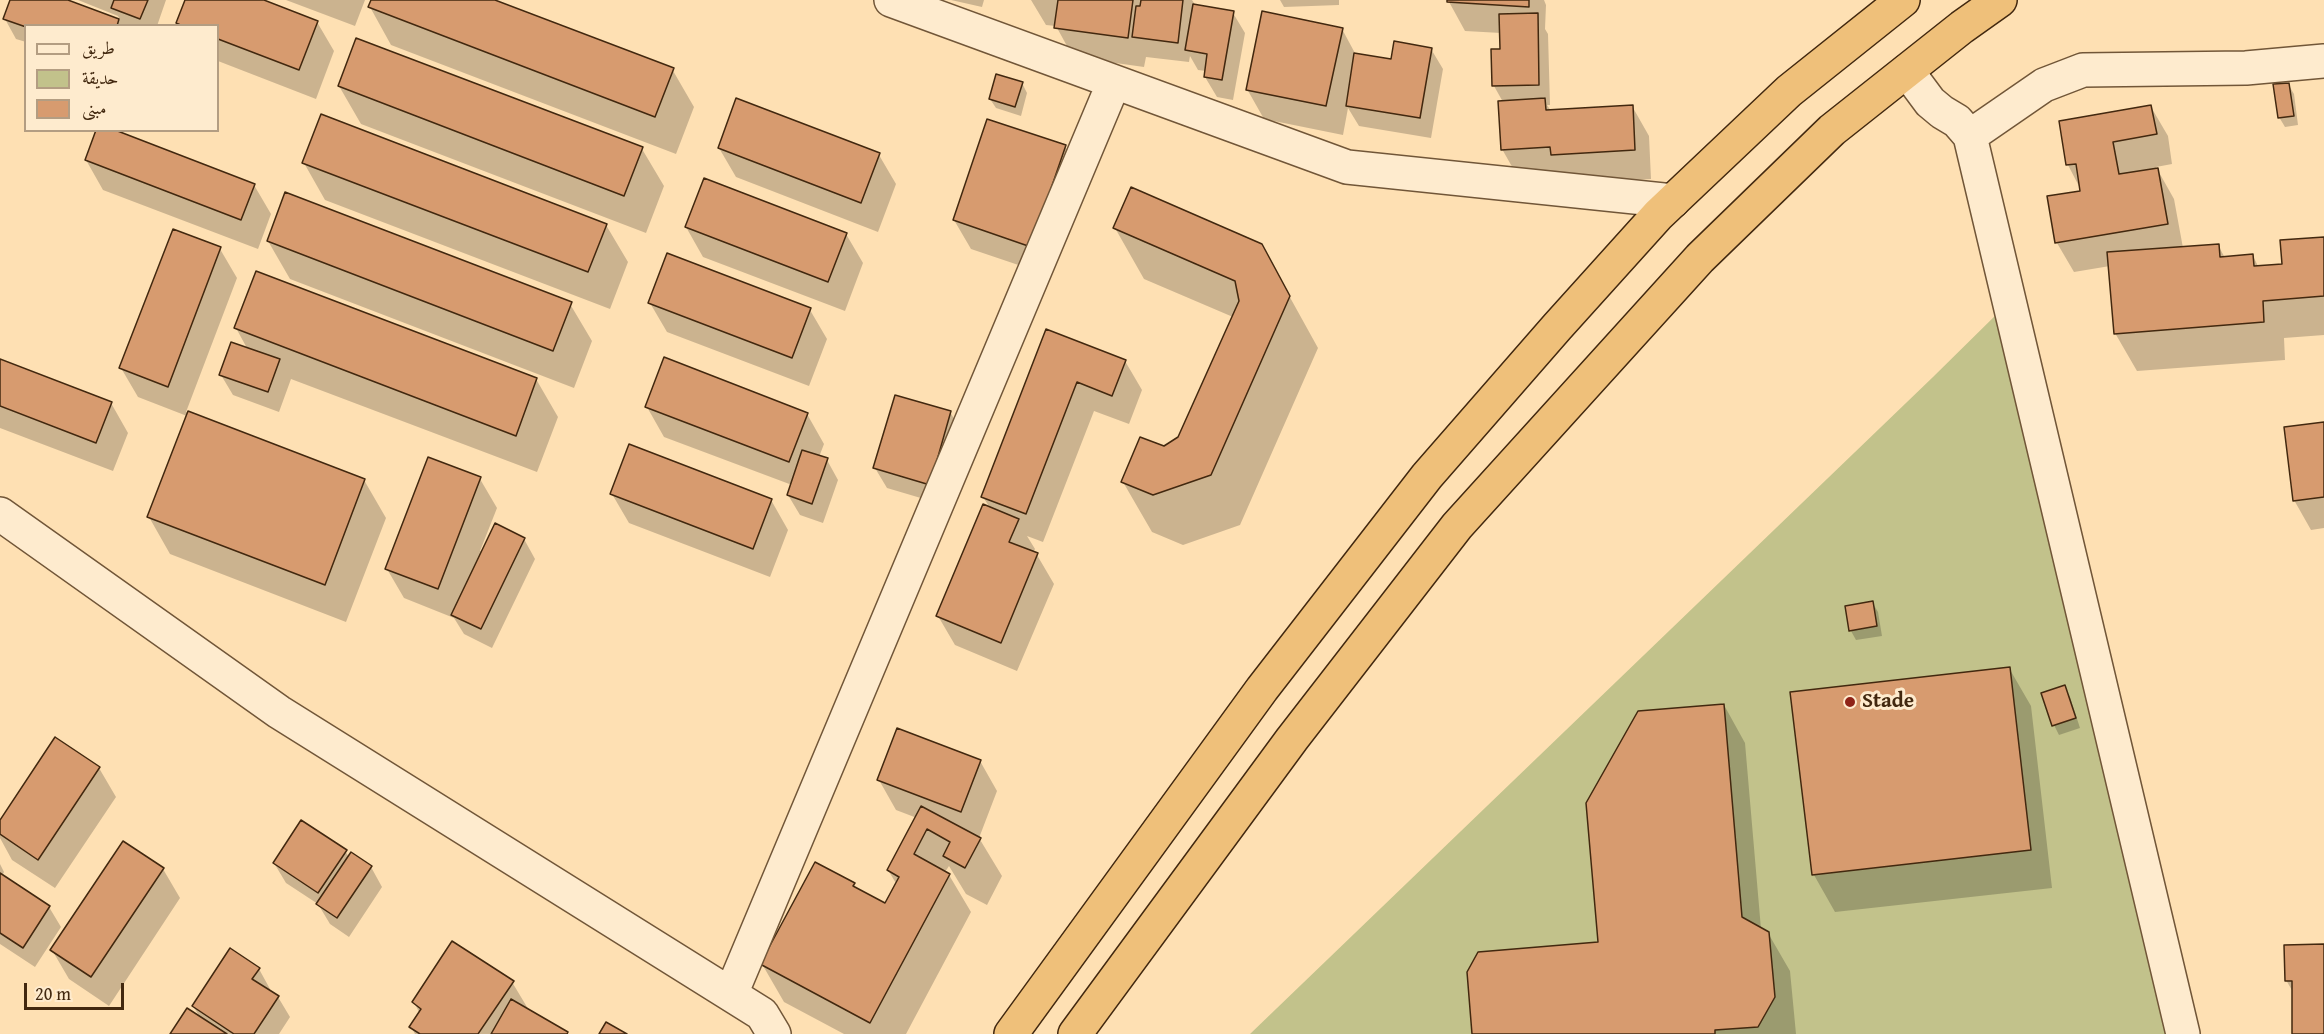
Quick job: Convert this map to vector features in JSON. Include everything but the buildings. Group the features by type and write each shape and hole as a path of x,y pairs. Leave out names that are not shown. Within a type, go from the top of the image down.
{"highway":[{"path":"1011,1034 1262,689 1427,476 1557,327 1673,201 1789,92 1903,0"},
{"path":"1075,1034 1292,739 1457,526 1700,258 1832,130 1962,27 2000,0"}],"street":[{"path":"891,0 1347,167 1673,201"},
{"path":"1971,136 2044,85 2083,70 2246,68 2324,61"},
{"path":"1907,71 1930,102 1957,121 1971,136 2183,1034"},
{"path":"731,994 1114,82"},
{"path":"0,514 279,712 762,1014 774,1034"}],"green space":[{"name":"Stade","path":"2002,309 2184,1034 1250,1034 1933,377"}],"place":[{"name":"Stade","path":"1850,702"}]}
